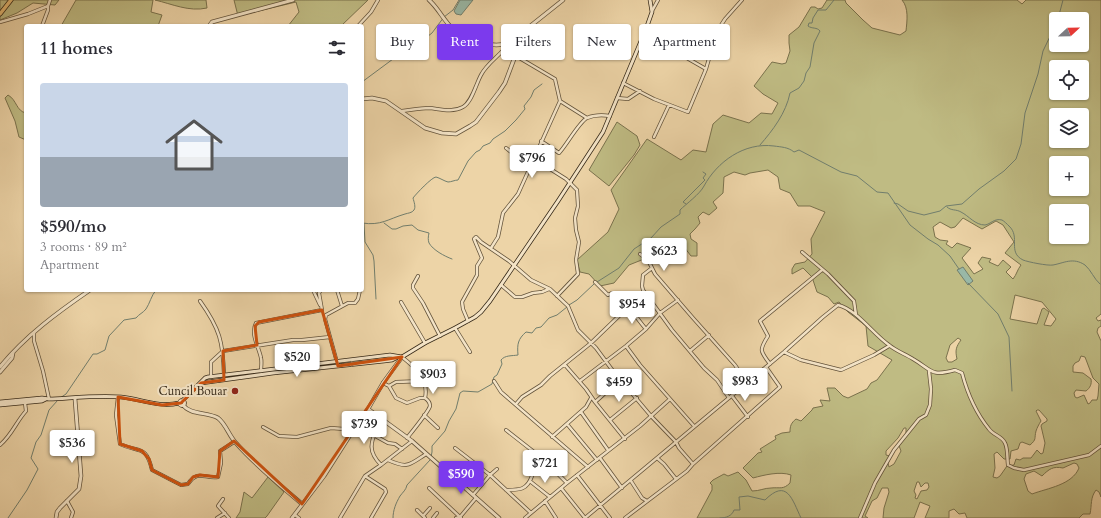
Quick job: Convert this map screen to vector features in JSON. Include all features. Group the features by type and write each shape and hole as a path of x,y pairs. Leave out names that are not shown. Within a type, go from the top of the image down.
{"main road":[{"path":"0,14 11,0"}],"street":[{"path":"43,24 50,0"},
{"path":"210,24 212,22 293,0"},
{"path":"360,24 371,12 378,0"},
{"path":"429,0 437,7 451,26 460,34 479,42 501,46"},
{"path":"533,24 563,0"},
{"path":"650,0 652,12"},
{"path":"648,24 658,0"},
{"path":"722,24 742,0"},
{"path":"0,22 28,14 48,6"},
{"path":"292,518 324,476 368,409 383,383 402,358 425,343 468,321 481,312 515,266 603,132 639,45"},
{"path":"402,112 428,108 452,110 463,107 474,92 484,71 501,54"},
{"path":"364,99 372,98 386,100 428,130 450,134 460,132 476,122 496,97 505,83 514,60"},
{"path":"491,248 498,236 503,212 518,194 560,101 555,79 523,60"},
{"path":"690,60 706,69"},
{"path":"623,83 669,105 688,112 709,60"},
{"path":"617,98 628,99 640,91"},
{"path":"560,101 587,118"},
{"path":"654,137 669,105"},
{"path":"541,141 559,154 569,139 587,118 601,115 610,116"},
{"path":"506,148 520,159 547,167 570,183 577,190 578,206 575,218 579,242 576,260 578,274 557,296"},
{"path":"468,321 462,302 477,275 477,266 482,258 474,239 477,237 481,242 515,266 531,280 550,289 568,306 578,330 592,343 613,371 651,416 676,442 679,448 693,464"},
{"path":"802,252 854,301 856,316"},
{"path":"640,254 648,260 652,268 693,318 735,364 743,377 749,381"},
{"path":"652,268 643,275 642,286 647,296 672,330 704,368 717,380 729,398"},
{"path":"770,364 762,353 761,347 768,336 760,321 822,270"},
{"path":"418,276 413,288 423,303 440,336"},
{"path":"595,282 608,295 612,293 616,295 646,328"},
{"path":"501,285 515,297 522,297 533,292 542,292 550,289"},
{"path":"0,367 28,338 87,292"},
{"path":"314,292 325,319 338,366"},
{"path":"320,292 322,310"},
{"path":"338,292 342,306"},
{"path":"325,319 328,313 348,303 356,303 360,292"},
{"path":"516,404 522,397 541,385 592,343 620,316 628,314 632,311 647,296"},
{"path":"580,381 626,346 660,313 678,300"},
{"path":"200,301 216,327 222,343 224,375"},
{"path":"401,302 425,343"},
{"path":"561,488 585,518 770,364 835,306 841,306 856,316 889,346 915,360 929,371 945,372 955,370 962,372 966,386 986,425 990,430 1002,438 1006,444 1008,465 1024,470 1045,466 1088,455 1101,447"},
{"path":"260,375 261,360 254,336 256,323 322,310"},
{"path":"455,328 470,352"},
{"path":"34,333 34,341 43,371 48,399"},
{"path":"690,351 709,335"},
{"path":"211,377 211,362 223,352 257,345 330,337"},
{"path":"28,338 34,341"},
{"path":"626,346 640,365 694,426"},
{"path":"784,352 801,360 841,370 874,355 889,346"},
{"path":"0,372 12,358 13,353"},
{"path":"0,402 42,398 75,399 118,397 133,398 162,405 179,403 205,378 390,355 402,358 418,370 427,389 425,398"},
{"path":"201,383 392,360 398,357"},
{"path":"362,358 362,363"},
{"path":"564,365 580,381 625,439"},
{"path":"625,518 676,479 748,417 780,387 766,367"},
{"path":"860,518 874,483 894,450 919,419 926,415 930,405 931,389 929,371"},
{"path":"595,402 621,380"},
{"path":"389,386 396,382 423,381"},
{"path":"494,382 500,392 516,404 588,467"},
{"path":"383,383 389,386 396,398 407,403 420,398 425,398"},
{"path":"732,396 748,417"},
{"path":"118,397 116,415 120,444 127,448 142,451 149,459 152,470 181,485 188,484 193,477 200,475 211,478 218,476 221,463 220,451 234,442"},
{"path":"552,436 581,412 592,397"},
{"path":"407,438 430,406 429,402 425,398"},
{"path":"610,420 637,398"},
{"path":"0,406 48,399"},
{"path":"56,518 60,508 79,489 81,476 75,399"},
{"path":"525,518 608,450 625,439 670,399"},
{"path":"183,400 185,403 183,405"},
{"path":"0,445 9,438 20,417 26,411 25,403"},
{"path":"179,403 188,409 218,419 224,425 234,442 260,468 302,504"},
{"path":"368,409 412,441 498,518"},
{"path":"581,412 608,450"},
{"path":"424,415 438,428"},
{"path":"380,418 371,447 374,458 381,465"},
{"path":"567,424 622,488"},
{"path":"262,427 279,436 297,437 336,428 352,432 368,432 388,443 395,444 402,449"},
{"path":"506,430 543,459 567,483"},
{"path":"340,518 364,476 388,460 412,441"},
{"path":"455,448 490,475 531,513"},
{"path":"388,460 399,465 408,465 426,454"},
{"path":"657,458 676,479"},
{"path":"506,490 524,488 530,482 532,475 543,459"},
{"path":"473,495 497,469"},
{"path":"578,475 610,518"},
{"path":"364,476 385,489 386,492 371,518"},
{"path":"631,481 642,498 647,501"},
{"path":"530,482 550,498"},
{"path":"429,488 459,518 476,498"},
{"path":"223,499 218,506 229,518"},
{"path":"67,501 73,512 71,518"},
{"path":"545,501 556,518"},
{"path":"417,510 424,517 430,508"},
{"path":"217,518 225,513"},
{"path":"432,518 437,513"},
{"path":"294,515 299,518"}],"highlighted area":[{"path":"322,310 338,366 402,357 302,504 234,441 220,451 218,477 200,475 193,477 188,484 181,485 152,470 149,459 142,451 120,444 118,397 162,405 181,403 201,383 224,380 223,351 257,345 255,326 259,322"}],"shaded area":[{"path":"0,0 59,0 55,5 33,3 17,13 0,20"},
{"path":"76,0 153,0 151,12 162,15 159,24 62,24"},
{"path":"155,0 206,0 207,8 187,8"},
{"path":"234,0 368,0 343,24 290,24 299,12 296,2 238,16"},
{"path":"460,0 473,0 461,15 456,14 454,11"},
{"path":"827,0 845,0 846,3 872,28 900,35 906,31 907,19 906,7 902,0 1017,0 1022,4 1026,0 1101,0 1101,314 1096,318 1098,321 1101,320 1101,326 1098,328 1097,332 1101,341 1101,497 1099,492 1096,490 1092,499 1090,514 1083,514 1079,518 967,518 965,513 959,514 954,509 949,511 949,518 925,518 930,506 920,502 914,518 883,518 884,508 889,492 888,488 882,488 877,498 872,501 865,516 868,518 697,518 712,490 712,485 710,483 724,474 728,476 738,472 746,480 752,491 769,488 781,488 788,485 790,483 791,475 777,473 753,478 743,468 758,453 762,452 760,449 776,439 775,436 790,432 791,425 796,419 801,421 813,408 823,406 820,400 830,401 827,388 835,388 843,396 848,398 867,389 871,383 877,380 892,360 868,346 866,326 848,312 839,302 834,304 828,297 817,292 812,277 803,268 792,274 792,269 795,264 805,262 812,254 811,239 825,212 810,206 798,206 790,193 780,189 778,177 768,170 745,175 734,172 724,177 723,193 713,202 717,208 709,215 703,212 698,217 700,223 690,234 691,239 697,243 697,256 691,256 677,240 660,240 655,244 649,257 629,265 614,283 600,286 589,274 580,272 577,260 608,232 619,209 611,190 647,139 681,160 693,150 706,152 713,124 723,115 749,123 761,113 772,114 778,103 763,94 754,86 772,62 782,64 786,63 790,51 789,35 799,27 811,7 818,9 822,8","holes":["963,218 982,229 996,221 1003,225 1014,242 1005,253 1021,265 1013,279 1006,272 1011,267 1003,260 998,266 989,262 991,259 982,257 978,263 983,269 974,274 962,258 971,248 957,243 952,248 946,244 948,241 940,240 935,237 933,227 940,222 951,228 955,227","1015,295 1042,302 1056,319 1051,326 1044,325 1049,312 1044,308 1042,309 1037,324 1010,319","958,338 961,340 956,349 957,359 952,362 948,362 946,358 950,345","1081,356 1085,357 1093,378 1099,384 1097,400 1092,400 1088,404 1084,395 1077,398 1075,397 1074,393 1076,390 1086,391 1089,389 1091,381 1091,379 1083,373 1073,372 1073,366 1079,361","1039,410 1047,419 1047,421 1041,426 1045,443 1043,453 1041,454 1037,450 1031,458 1023,458 1020,460 1016,459 1014,465 1007,466 1000,476 997,478 993,477 995,468 994,454 997,452 1004,459 1010,459 1011,451 1018,449 1020,443 1022,442 1030,445 1034,440 1036,431 1041,421 1036,411","904,428 906,428 906,434 898,443 901,451 894,464 889,467 888,463 891,457 886,455 886,451 898,438","1074,463 1077,464 1079,468 1076,474 1059,485 1032,494 1028,491 1024,479 1026,474 1034,471 1042,476 1049,470 1056,467 1063,468","917,482 919,482 921,487 925,483 928,483 929,487 927,490 921,491 917,499 915,498 916,495 914,491"]},
{"path":"8,95 11,97 18,108 24,112 24,139 19,137 15,121 5,98"},
{"path":"617,122 637,136 640,145 634,155 609,186 589,170"},
{"path":"963,267 973,281 968,285 957,270"},
{"path":"268,477 284,492 267,516 265,518 236,518 240,512 244,492 252,498"}],"waterway":[{"path":"364,81 393,59 409,51 432,33 444,17 453,10 459,0"},
{"path":"760,145 782,114 790,93 799,88 810,67 814,43 820,31 808,26 809,23 812,23 818,10 826,10 834,0"},
{"path":"1060,12 1063,0"},
{"path":"894,203 908,211 924,215 940,211 946,206 962,204 979,189 1004,171 1016,159 1021,144 1025,113 1038,74 1043,51 1049,39"},
{"path":"364,223 374,224 384,222 412,212 415,207 413,198 424,186 436,177 448,182 458,180 468,161 483,146 490,143 516,120 525,109 524,106 534,90 542,84"},
{"path":"597,282 619,268 634,249 651,238 661,227 680,214 680,210 702,189 716,169 724,162 742,151 752,147 763,146 774,146 789,149 794,152 799,150 841,172 857,176 877,192 888,193 910,225 938,245 950,256 959,269"},
{"path":"686,204 683,202 705,180 703,178 706,174 703,172"},
{"path":"947,207 961,212 981,225 985,225 995,220 1003,220 1012,230 1018,257 1038,264 1050,265 1076,261 1085,265 1100,284"},
{"path":"384,223 392,229 412,225 418,230 429,233 428,241 431,246 452,259"},
{"path":"364,224 365,242 373,255 374,261 376,299"},
{"path":"968,283 998,314 1009,337 1012,391"},
{"path":"569,305 577,300 594,284"},
{"path":"60,398 66,394 93,354 97,354 105,350 109,336 124,320 136,318 145,310 155,292"},
{"path":"431,457 432,446 445,431 456,409 460,393 463,391 478,392 492,384 494,377 497,375 502,364 501,360 507,356 518,355 519,342 523,335 526,332 532,333 536,328 541,327 549,318 557,315 567,307"},
{"path":"8,518 27,490 38,469 31,458 36,442 41,435 49,410 58,400"},
{"path":"393,518 396,504 407,485 430,460"},
{"path":"720,518 724,518 732,514 734,510 740,510 739,497 748,496 765,500 772,494 779,491 784,491 788,494 795,504 801,518"}],"place":[{"name":"Cuncil Bouar","path":"235,391"}]}
